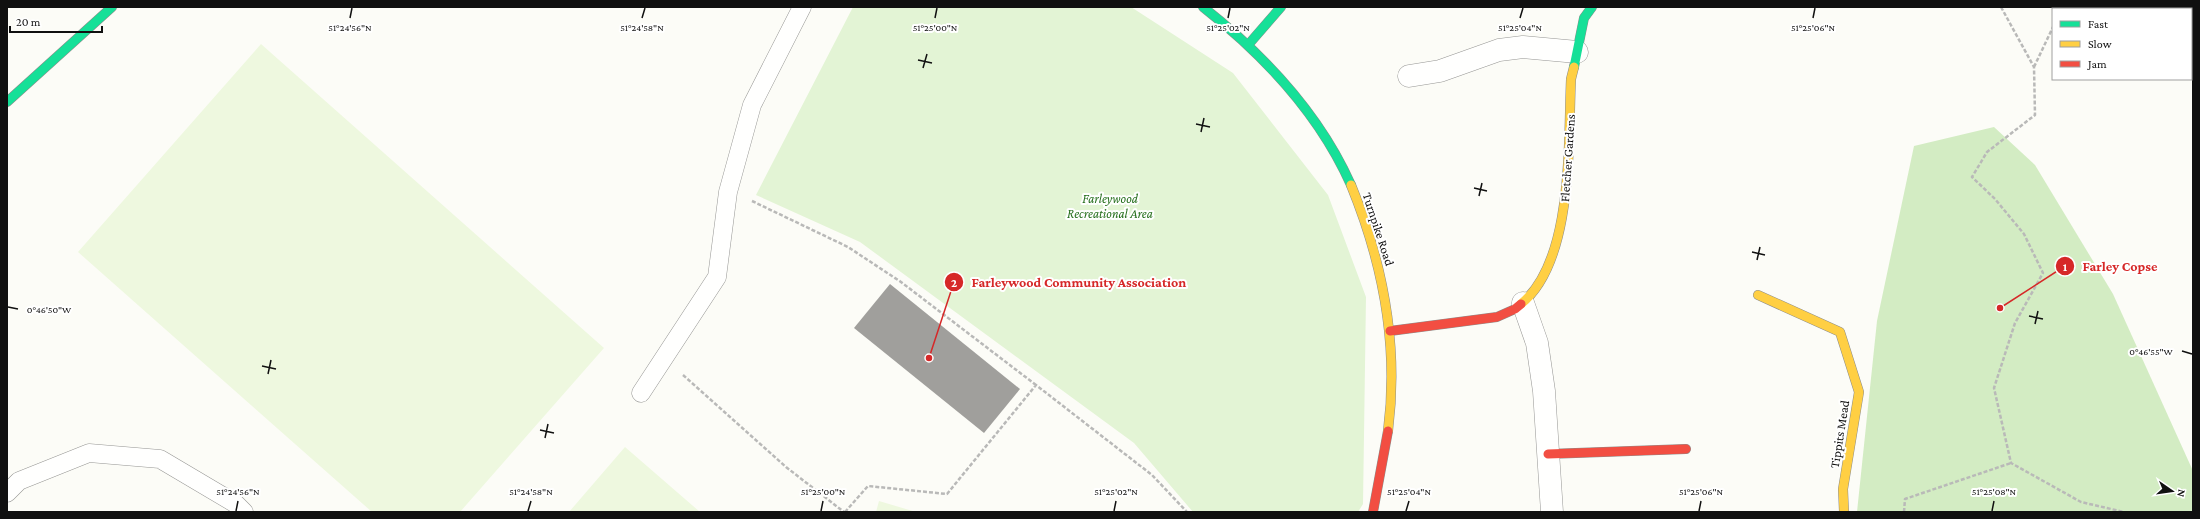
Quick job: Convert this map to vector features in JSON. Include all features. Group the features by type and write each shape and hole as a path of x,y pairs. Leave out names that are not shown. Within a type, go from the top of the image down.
{"street":[{"path":"7,102 112,7"},
{"name":"Turnpike Road","path":"1203,7 1248,45 1304,106 1327,139 1342,165 1360,207 1381,275 1390,331 1390,411 1386,456 1373,512"},
{"path":"1248,45 1281,7"},
{"name":"Fletcher Gardens","path":"1390,331 1496,317 1515,310 1532,295 1552,258 1566,196 1571,79 1584,18 1592,7"},
{"path":"1409,76 1440,71 1499,50 1523,46 1577,52"},
{"name":"Tippits Mead","path":"1758,295 1840,332 1859,392 1844,489 1844,512"},
{"path":"1523,303 1537,343 1544,391 1552,512"},
{"path":"1548,454 1686,449"}],"lane":[{"path":"640,393 717,277 728,192 752,105 802,7"},
{"path":"7,493 19,481 89,453 160,459 236,504 244,512"}],"path":[{"path":"2001,7 2034,67"},
{"path":"2011,463 1994,388 2015,323 2043,273 2024,234 1995,199 1972,177 1987,152 2035,115 2034,67 2052,29"},
{"path":"728,192 744,197 848,247 901,282 1152,475 1187,512"},
{"path":"663,358 786,467 845,512 868,486 947,494 1036,385"},
{"path":"1904,512 1905,499 2011,463 2081,502 2124,512"}],"green space":[{"name":"Farleywood Recreational Area","path":"853,7 1131,7 1233,73 1328,195 1366,297 1363,504 1358,512 1193,512 1134,443 860,242 756,195"},
{"path":"261,44 604,348 460,512 372,512 78,252"},
{"path":"1994,127 2035,165 2113,294 2193,471 2193,512 1857,512 1877,321 1914,146"},
{"path":"625,447 700,512 569,512"},
{"path":"879,501 916,512 876,512"}],"building":[{"path":"890,284 1020,389 984,433 854,328"}],"traffic: fast":[{"path":"7,102 112,7"},
{"path":"1203,7 1226,25 1268,65 1288,87 1323,134 1351,185"},
{"path":"1248,45 1281,7"},
{"path":"1574,67 1584,18 1592,7"}],"traffic: slow":[{"path":"1521,304 1538,285 1551,260 1559,231 1565,199 1568,167 1571,79 1574,67"},
{"path":"1351,185 1372,244 1386,305 1390,336 1391,368 1391,399 1388,431"},
{"path":"1758,295 1840,332 1859,392 1843,489 1844,512"}],"traffic: jam":[{"path":"1390,331 1497,317 1515,309 1521,304"},
{"path":"1373,512 1388,431"},
{"path":"1548,454 1686,449"}],"place":[{"name":"Farley Copse","path":"2000,308"},
{"name":"Farleywood Community Association","path":"929,358"}]}
